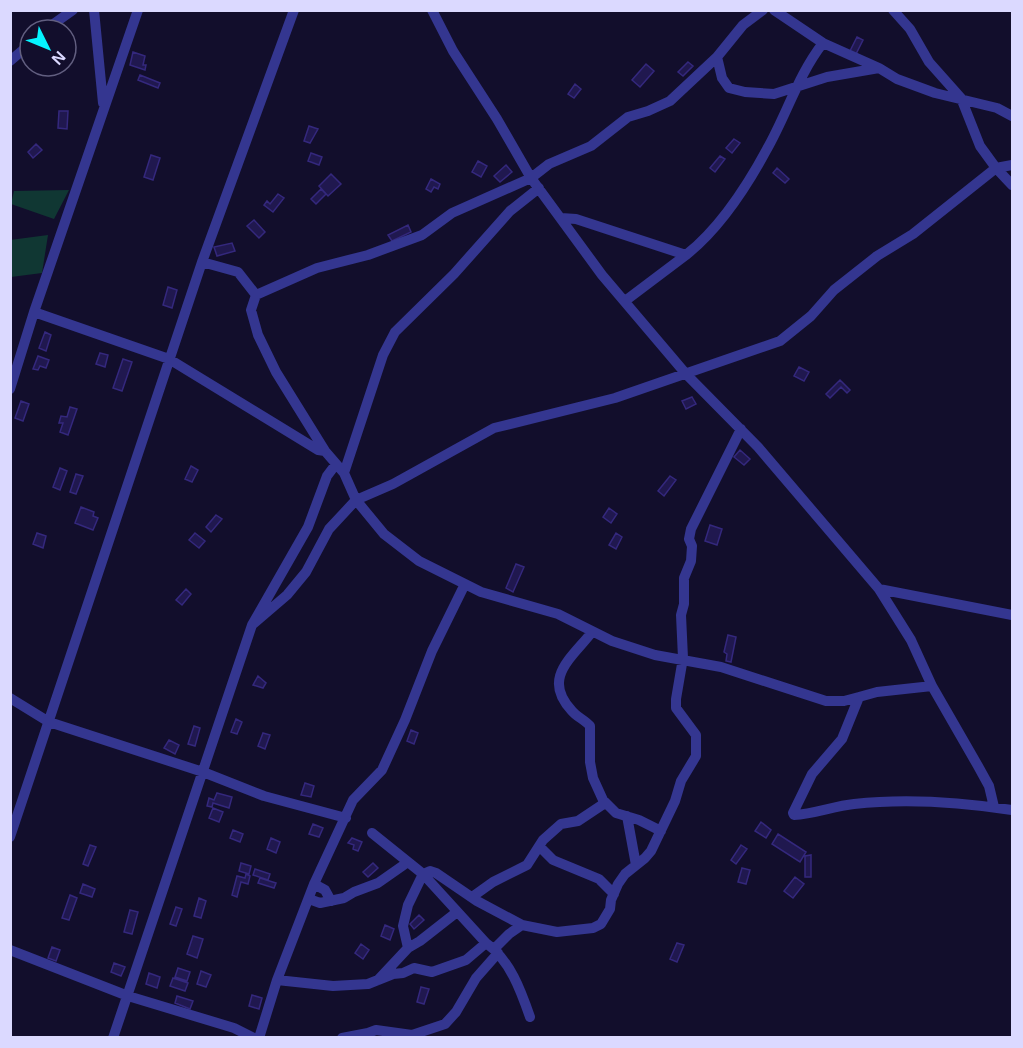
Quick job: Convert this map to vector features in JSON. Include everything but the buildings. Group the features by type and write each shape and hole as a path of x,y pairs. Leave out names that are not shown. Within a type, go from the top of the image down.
{"street":[{"path":"94,10 104,107"},
{"path":"10,389 34,312 138,10"},
{"path":"10,837 202,262 294,10"},
{"path":"432,10 453,51 497,119 531,178 602,275 686,374 758,447 879,590 911,640 932,686 989,786 994,807"},
{"path":"763,10 743,25 717,57 670,101 628,117 591,146 549,164 531,178 452,213 422,235 368,255 317,268 256,295 251,310 258,335 276,372 325,451 344,473 356,500 384,534 419,561 481,592 558,614 592,632 656,655 683,658 764,679 816,698 844,701 877,692 932,686"},
{"path":"774,10 822,43 879,68 897,79 935,93 997,108 1012,116"},
{"path":"893,10 910,29 929,62 961,98 980,146 1012,185"},
{"path":"624,301 703,241 725,215 767,149 808,61 822,43"},
{"path":"717,57 722,78 729,88 745,92 774,94 827,77 879,68"},
{"path":"252,625 287,595 306,572 329,529 356,500 393,484 494,428 615,398 780,342 811,316 842,283 876,256 913,234 996,168 1012,165"},
{"path":"344,473 383,355 395,332 454,274 510,212 539,188"},
{"path":"561,218 576,219 686,255"},
{"path":"202,262 238,272 256,295"},
{"path":"34,312 169,359 226,392 268,421 318,450 325,451"},
{"path":"408,948 403,926 408,905 423,874 430,871 522,925 547,932 556,932 593,928 601,924 625,874 651,850 675,801 681,781 696,756 696,735 676,708 683,658 681,615 684,604 684,578 691,561 692,546 689,538 691,529 741,429"},
{"path":"113,1038 252,625 308,527 327,477 336,464"},
{"path":"259,1038 277,980 314,884 353,800 382,770 405,720 432,651 465,584"},
{"path":"879,590 1012,615"},
{"path":"592,632 563,665 559,674 563,699 573,713 590,726 590,762 593,778 605,803 616,813 639,820 661,831"},
{"path":"859,697 842,739 813,774 794,815 853,804 910,800 1012,810"},
{"path":"10,698 49,722 203,772 264,796 346,818"},
{"path":"472,897 494,882 527,866 543,840 561,824 578,821 605,803"},
{"path":"627,816 636,865"},
{"path":"372,833 423,874 493,949 521,990 530,1017"},
{"path":"540,847 553,861 599,879 605,888 614,894"},
{"path":"309,899 320,903 344,898 378,883 408,862"},
{"path":"314,884 325,890 331,901"},
{"path":"378,980 408,948 457,912"},
{"path":"342,1038 367,1035 376,1030 412,1035 445,1024 456,1012 493,949 522,925"},
{"path":"277,980 333,986 368,984 414,968 432,972 493,949"},
{"path":"10,950 128,996 234,1028 254,1038"}],"green space":[{"path":"69,190 54,219 11,204 14,191"},
{"path":"48,235 42,273 11,277 10,240"}]}
